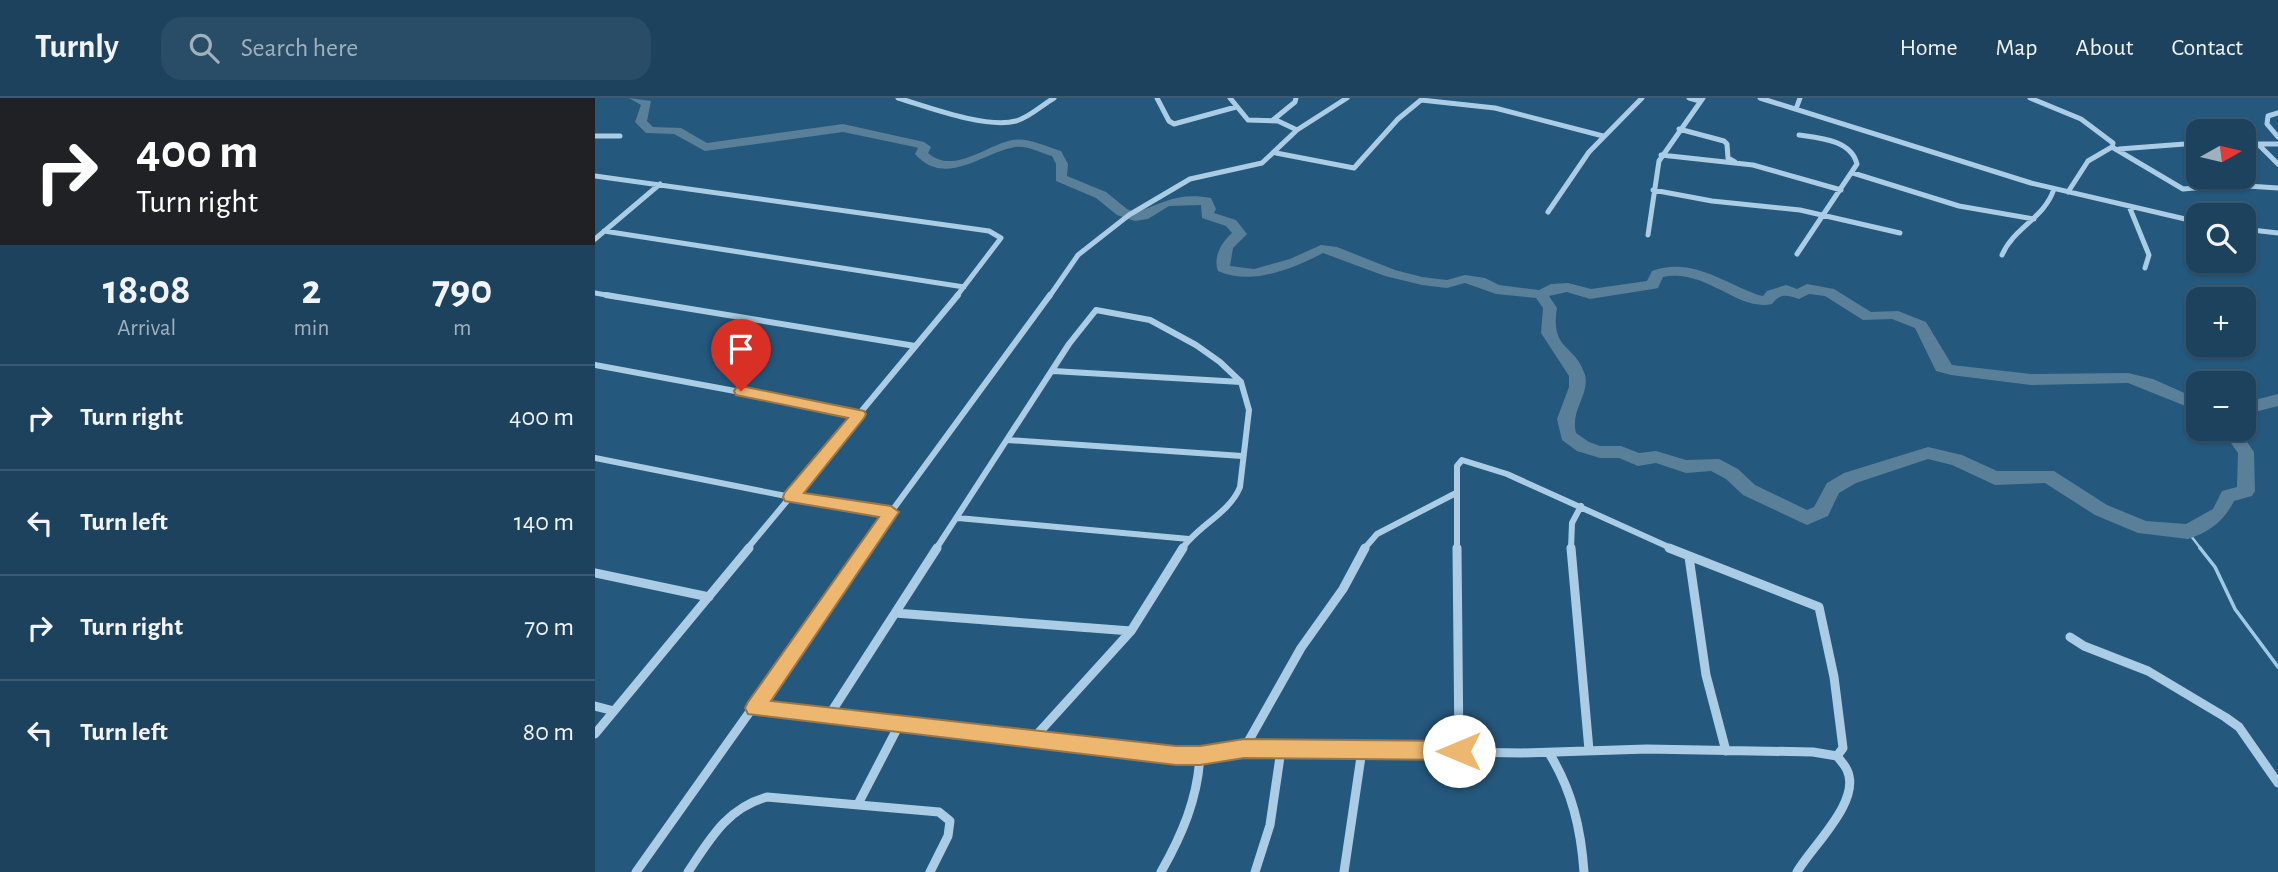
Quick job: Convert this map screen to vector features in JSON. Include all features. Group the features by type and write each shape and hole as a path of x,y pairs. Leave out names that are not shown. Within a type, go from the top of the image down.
{"street":[{"path":"898,98 975,119 1008,122 1020,120 1054,98"},
{"path":"1157,98 1169,121 1174,124 1236,107"},
{"path":"1230,98 1251,121 1273,120 1297,130"},
{"path":"1273,120 1296,98"},
{"path":"636,872 755,708 891,512 1042,309 1064,272 1078,255 1129,215 1190,179 1209,173 1254,167 1276,153 1297,130 1347,98"},
{"path":"1548,212 1589,152 1642,98"},
{"path":"1649,235 1653,190 1661,155 1702,100 1689,98"},
{"path":"1761,98 2054,189 2186,219"},
{"path":"1796,109 1800,98"},
{"path":"2034,99 2088,123 2109,139 2115,148 2183,189 2232,185 2278,188"},
{"path":"1276,153 1354,168 1398,119 1421,100 1495,108 1603,136"},
{"path":"2278,113 2268,116 2267,124 2278,137"},
{"path":"1679,129 1724,141 1727,144 1728,158 1741,164"},
{"path":"1797,254 1853,173 1857,158 1849,149 1800,135"},
{"path":"595,136 620,136"},
{"path":"2068,192 2088,161 2115,148 2186,144"},
{"path":"2258,144 2278,145"},
{"path":"2258,144 2278,164"},
{"path":"1661,155 1778,171 1841,190"},
{"path":"1853,173 1959,206 2034,219"},
{"path":"595,734 999,242 999,235 596,176"},
{"path":"595,239 660,184"},
{"path":"2002,255 2007,239 2048,208 2054,189"},
{"path":"1653,190 1712,201 1800,210 1900,233"},
{"path":"2129,206 2149,255 2145,268"},
{"path":"2256,230 2278,233"},
{"path":"604,231 964,287"},
{"path":"595,293 915,346"},
{"path":"828,717 1069,344 1094,313 1103,309 1150,320 1196,345 1241,382 1249,410 1240,487 1236,498 1189,539 1131,631 1032,740"},
{"path":"595,365 859,414"},
{"path":"1053,371 1241,382"},
{"path":"1007,440 1242,456"},
{"path":"595,458 791,497 891,512"},
{"path":"1459,751 1456,493 1457,466 1462,460 1507,474 1581,506 1639,536 1819,607 1842,729 1843,748 1837,756"},
{"path":"1244,749 1257,732 1285,675 1343,589 1367,544 1377,534 1456,493"},
{"path":"1581,506 1572,523 1571,551 1588,750"},
{"path":"958,518 1189,539"},
{"path":"1689,557 1706,676 1726,751"},
{"path":"595,573 709,597"},
{"path":"895,613 1131,631"},
{"path":"2070,637 2084,646 2148,671 2225,717 2239,727 2278,783"},
{"path":"595,706 614,711"},
{"path":"755,708 899,726 1200,755 1244,749 1549,753 1588,750 1812,751 1837,756 1847,768 1850,777 1848,796 1838,815 1808,852 1797,872"},
{"path":"858,804 899,726"},
{"path":"1255,872 1270,825 1281,750"},
{"path":"1345,872 1362,750"},
{"path":"1549,753 1565,780 1579,816 1584,872"},
{"path":"1161,872 1197,787 1200,755"},
{"path":"689,872 727,816 747,801 767,797 939,812 950,821 948,836 930,872"},
{"path":"689,872 696,872"}],"waterway":[{"path":"635,98 647,103 641,122 650,130 677,131 705,147 843,128 919,144 925,147 921,154 930,162 941,165 967,162 1015,143 1027,144 1057,154 1062,164 1060,178 1101,195 1122,212 1135,217 1172,202 1206,201 1209,209 1207,215 1231,223 1240,234 1229,244 1224,258 1223,268 1232,272 1254,273 1295,262 1321,249 1332,250 1390,273 1422,281 1447,284 1465,279 1480,281 1496,289 1541,295"},
{"path":"1541,295 1551,289 1568,287 1590,294 1653,285 1657,274 1671,271 1707,276 1744,295 1767,301 1772,294 1786,290 1799,294 1807,289 1829,292 1868,317 1893,314 1921,325 1942,367 1951,370 2031,380 2106,376 2128,378 2186,400"},
{"path":"1541,295 1550,308 1548,333 1574,367 1578,381 1565,419 1568,436 1583,447 1600,452 1621,452 1638,460 1656,457 1686,467 1713,464 1732,474 1749,490 1807,518 1822,511 1825,499 1833,488 1850,478 1928,453 1956,460 1995,478 2048,476 2101,510 2144,528 2188,532 2219,514 2228,496 2246,491 2246,452 2238,441"},
{"path":"2256,406 2278,400"},
{"path":"2188,532 2201,549"},
{"path":"2200,548 2215,567 2235,609 2278,667"}],"route":[{"path":"741,391 859,414 791,497 891,512 755,708 1176,755 1200,755 1244,749 1459,751"}]}
